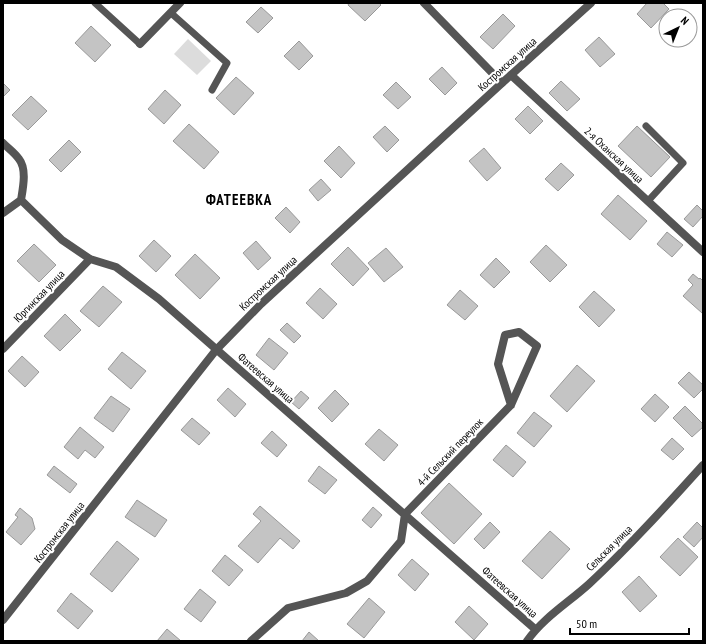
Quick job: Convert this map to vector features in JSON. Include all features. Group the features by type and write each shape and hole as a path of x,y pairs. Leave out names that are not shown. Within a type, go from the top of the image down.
{"street":[{"path":"140,44 180,3"},
{"path":"424,3 502,83"},
{"name":"Костромская улица","path":"3,620 216,350 261,304 591,3"},
{"name":"2-я Оханская улица","path":"511,75 703,252"},
{"path":"3,143 20,160 23,172 21,200 3,213"},
{"name":"Фатеевская улица","path":"21,200 62,240 90,258 116,267 159,299 535,629"},
{"name":"Юргинская улица","path":"3,349 90,258"},
{"name":"4-й Сельский переулок","path":"405,514 511,405 537,346 519,332 505,335 498,364 511,405"},
{"name":"Сельская улица","path":"526,641 535,629 589,584 666,506 703,465"},
{"path":"251,641 288,608 346,593 367,581 401,541 405,514"}],"lane":[{"path":"95,3 140,44"},
{"path":"171,13 227,63 212,90"},
{"path":"646,126 683,163 648,202"}],"shaded area":[{"path":"188,39 211,61 197,75 174,54"}],"building":[{"path":"349,3 379,3 381,5 365,21 348,5"},
{"path":"647,3 663,3 668,8 658,8 658,21 651,28 637,14"},
{"path":"261,7 273,18 258,33 246,22"},
{"path":"503,14 515,26 493,49 480,37"},
{"path":"91,26 111,45 95,62 75,43"},
{"path":"599,37 615,54 600,67 585,50"},
{"path":"299,41 313,56 299,70 284,56"},
{"path":"442,67 457,83 445,95 429,79"},
{"path":"236,77 254,93 234,115 216,98"},
{"path":"561,81 580,99 567,111 549,93"},
{"path":"396,82 411,97 398,109 383,95"},
{"path":"3,83 10,90 3,97"},
{"path":"165,90 181,105 164,124 148,109"},
{"path":"31,96 47,111 28,130 12,115"},
{"path":"528,106 543,121 530,134 515,119"},
{"path":"189,124 219,152 204,169 173,141"},
{"path":"385,126 399,140 387,152 373,137"},
{"path":"637,126 670,157 651,177 618,146"},
{"path":"69,140 81,152 61,172 49,160"},
{"path":"339,146 355,163 341,178 324,161"},
{"path":"484,148 501,168 487,181 469,161"},
{"path":"561,163 574,175 558,191 545,179"},
{"path":"321,179 331,190 318,201 309,190"},
{"path":"618,195 647,221 630,240 601,214"},
{"path":"697,205 703,211 703,216 693,227 684,219"},
{"path":"286,207 300,222 290,233 275,218"},
{"path":"667,232 683,245 672,257 657,244"},
{"path":"154,240 171,256 156,272 139,256"},
{"path":"256,241 271,258 258,270 243,253"},
{"path":"34,244 56,265 39,282 17,261"},
{"path":"546,245 567,265 550,282 530,262"},
{"path":"348,247 369,269 353,286 331,264"},
{"path":"386,248 403,267 384,282 368,263"},
{"path":"195,254 220,278 200,299 175,275"},
{"path":"496,258 510,272 494,288 480,275"},
{"path":"693,274 703,281 702,313 683,296 693,285 688,280"},
{"path":"103,286 122,302 99,327 80,311"},
{"path":"320,288 337,304 323,319 306,303"},
{"path":"460,290 478,306 465,320 447,305"},
{"path":"594,291 615,310 599,327 579,307"},
{"path":"65,314 81,330 60,351 44,336"},
{"path":"287,323 301,336 294,343 280,330"},
{"path":"269,338 288,353 274,370 256,355"},
{"path":"122,352 146,371 131,389 108,369"},
{"path":"22,356 39,372 25,387 8,371"},
{"path":"577,365 595,381 567,412 550,396"},
{"path":"689,372 703,385 703,389 694,398 678,383"},
{"path":"228,388 246,404 235,417 217,400"},
{"path":"335,390 349,404 332,422 318,408"},
{"path":"301,391 309,398 299,409 291,402"},
{"path":"655,394 669,407 655,422 641,409"},
{"path":"111,396 130,409 113,432 94,418"},
{"path":"685,406 703,424 703,427 692,437 673,418"},
{"path":"534,412 552,426 534,447 517,433"},
{"path":"192,418 210,433 199,445 181,430"},
{"path":"80,427 104,447 95,458 85,450 78,459 64,447"},
{"path":"379,429 398,445 384,461 365,444"},
{"path":"272,431 287,445 277,457 261,443"},
{"path":"672,438 684,449 673,460 661,450"},
{"path":"506,445 526,462 513,477 493,460"},
{"path":"54,466 77,484 70,493 47,475"},
{"path":"319,466 337,480 325,494 308,481"},
{"path":"449,483 482,514 454,544 421,513"},
{"path":"137,500 167,520 155,537 125,517"},
{"path":"260,506 300,541 293,549 280,538 258,563 238,546 261,521 253,514"},
{"path":"373,507 382,515 371,528 362,520"},
{"path":"20,508 32,518 35,529 21,545 6,532 18,517 15,515"},
{"path":"490,522 500,532 484,549 474,539"},
{"path":"697,522 703,528 703,537 694,547 683,537"},
{"path":"550,531 570,549 542,579 522,561"},
{"path":"678,538 698,557 680,576 660,557"},
{"path":"117,541 139,559 112,592 90,574"},
{"path":"225,555 243,570 229,586 212,571"},
{"path":"412,559 429,574 415,591 398,575"},
{"path":"639,576 657,596 640,612 622,592"},
{"path":"200,589 216,602 201,622 184,609"},
{"path":"71,593 93,611 78,629 57,611"},
{"path":"369,598 385,612 364,638 347,624"},
{"path":"469,606 488,624 474,640 455,622"},
{"path":"167,629 181,641 157,641"},
{"path":"309,632 319,641 302,641"}],"district":[{"name":"ФАТЕЕВКА","path":"239,199"}]}
